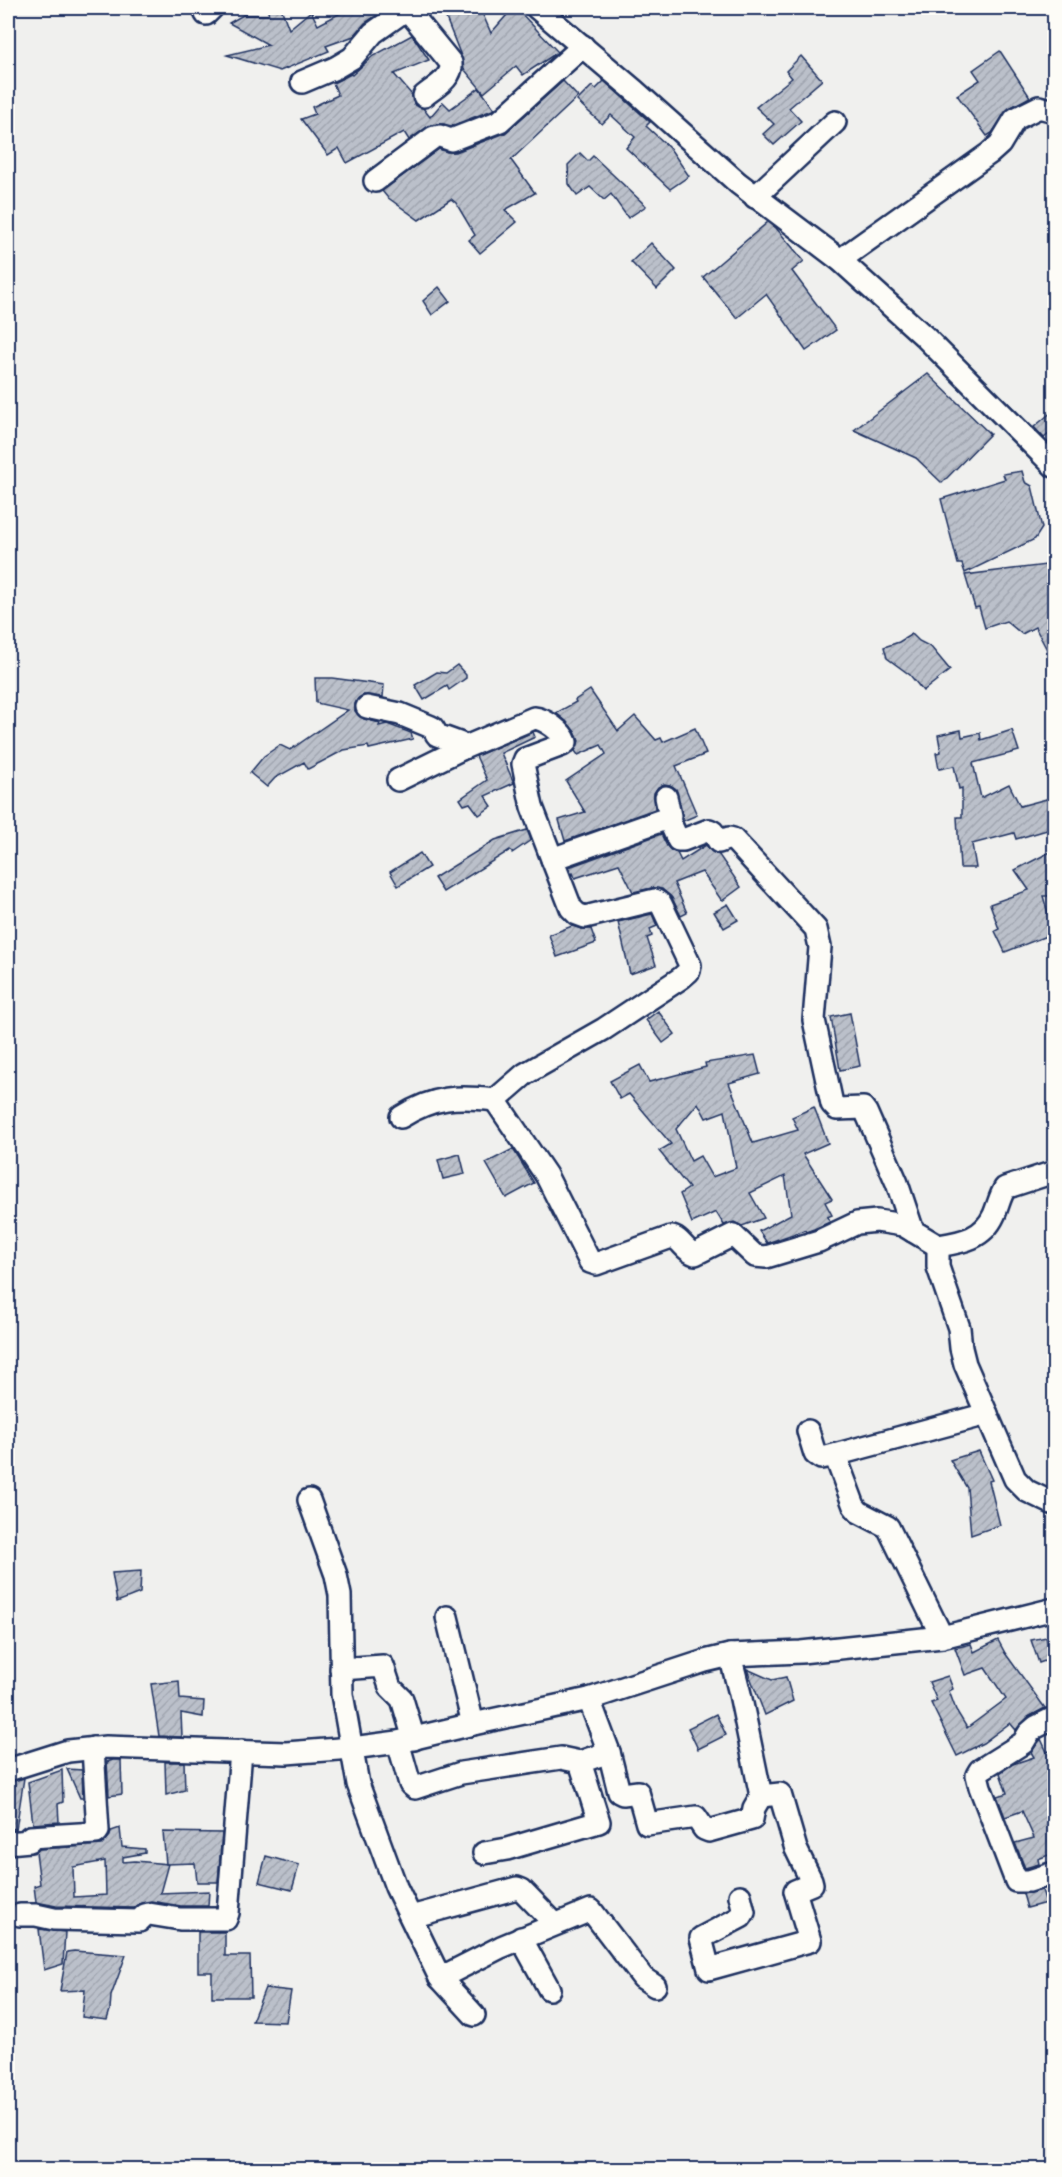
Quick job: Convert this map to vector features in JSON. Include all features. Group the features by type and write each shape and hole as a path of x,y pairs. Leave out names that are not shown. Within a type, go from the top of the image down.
{"street":[{"path":"302,82 352,58 373,33 407,8 451,63 452,69 449,75 424,96"},
{"path":"537,8 755,197 840,260 924,336 1054,466"},
{"path":"375,181 434,137 440,136 451,140 500,121 583,46"},
{"path":"840,260 990,153 1000,144 1015,119 1039,107 1054,111"},
{"path":"755,197 835,122"},
{"path":"367,707 400,714 429,726 437,735 459,743 461,748"},
{"path":"398,780 461,748 534,718 540,718 563,735 566,742 525,759 523,762 532,807 571,908 579,916 590,916 648,900 659,902 690,969 688,973 604,1029 525,1074 495,1100 443,1098 415,1108 401,1117"},
{"path":"666,797 670,814 668,818 678,840 709,830 719,842 729,838 733,839 816,929 820,947 814,1020 832,1104 837,1109 863,1108 866,1112 897,1183 913,1231"},
{"path":"552,859 668,818"},
{"path":"495,1100 546,1175 592,1264 671,1237 676,1238 694,1254 733,1235 755,1256 766,1257 819,1240 857,1223 890,1222 903,1225 938,1246 968,1240 985,1230 1005,1188 1054,1172"},
{"path":"938,1246 938,1267 959,1328 963,1356 1015,1479 1027,1491 1054,1504"},
{"path":"808,1431 818,1457 835,1455 987,1414"},
{"path":"835,1455 854,1506 859,1512 888,1527 942,1637"},
{"path":"309,1500 336,1575 340,1595 342,1694 358,1784 396,1887 440,1978 474,2016"},
{"path":"8,1770 68,1751 106,1747 286,1753 352,1749 406,1741 590,1699 730,1655 801,1652 942,1637 1054,1611"},
{"path":"447,1617 473,1724"},
{"path":"590,1699 609,1752 619,1792 623,1794 638,1792 647,1824 696,1817 704,1829 709,1831 752,1819 754,1808 761,1796 730,1655"},
{"path":"341,1670 383,1666 390,1688 402,1699 410,1784 415,1788 461,1773 561,1758 580,1762 609,1752"},
{"path":"1054,1718 1036,1727 1023,1743 983,1768 977,1775 1017,1882 1029,1881 1054,1873"},
{"path":"8,1843 30,1841 30,1837 96,1833 98,1831 93,1748"},
{"path":"20,1915 36,1915 54,1919 139,1921 149,1914 180,1920 226,1919 241,1751"},
{"path":"484,1854 599,1822 580,1762"},
{"path":"740,1896 744,1912 741,1917 701,1938 709,1969 810,1941 795,1891 812,1884 811,1880 796,1849 780,1794 761,1796"},
{"path":"411,1917 516,1888 522,1890 555,1924"},
{"path":"440,1978 521,1938 588,1910 592,1911 643,1978 655,1986"},
{"path":"521,1938 549,1989"}],"building":[{"path":"267,8 281,8 289,29 311,11 318,25 350,8 383,8 384,10 365,23 354,36 326,46 329,51 280,71 227,55 269,45 229,23 243,15 269,15"},
{"path":"442,8 480,8 491,33 513,8 516,8 558,52 523,75 516,66 484,93 464,69"},
{"path":"412,35 429,60 394,74 412,95 414,104 423,108 430,117 443,102 450,109 479,88 495,109 451,126 431,125 409,140 404,132 347,163 339,148 328,155 301,119 315,114 312,107 338,95 333,83 352,75 373,56"},
{"path":"1000,51 1030,97 1009,108 992,133 987,136 957,95 980,80 973,70"},
{"path":"801,56 822,80 789,108 801,121 774,145 763,134 774,124 756,107 792,78 786,71"},
{"path":"563,81 578,97 511,160 535,193 505,210 517,222 480,253 469,240 475,235 456,203 451,199 419,220 382,191 439,149 456,152 505,133"},
{"path":"604,81 650,122 646,126 669,147 689,176 670,189 626,148 635,137 611,115 602,124 577,101 592,86 596,89"},
{"path":"580,153 588,161 593,156 646,206 628,218 611,194 604,200 590,187 577,196 569,184 568,165"},
{"path":"768,222 776,228 804,261 792,271 836,330 806,351 766,294 737,318 703,277"},
{"path":"651,243 676,270 657,289 631,262"},
{"path":"439,287 450,301 432,315 423,301"},
{"path":"928,374 990,434 942,483 916,458 854,430"},
{"path":"1054,410 1054,430 1044,438 1034,427"},
{"path":"1022,471 1025,482 1032,486 1042,528 1035,539 965,573 962,564 958,564 941,499 1005,479 1003,474"},
{"path":"1054,564 1054,663 1035,627 1022,634 1006,621 985,628 979,607 975,608 965,575"},
{"path":"912,634 919,641 931,647 950,670 923,691 910,675 887,658 884,647"},
{"path":"457,665 466,678 449,690 447,686 424,700 415,685 437,672 446,673"},
{"path":"315,678 384,685 383,697 363,695 355,704 355,711 364,719 380,723 379,726 387,724 411,733 413,739 369,749 368,746 344,750 308,769 304,762 275,778 267,787 250,773 264,756 280,745 290,750 348,710 316,703"},
{"path":"590,690 618,731 635,716 656,740 661,738 663,742 695,728 706,754 676,766 697,815 683,821 676,789 664,784 654,793 655,809 565,841 559,820 585,812 566,781 606,754 601,745 578,755 575,751 579,741 575,732 556,713 576,702 575,700"},
{"path":"961,730 962,737 980,733 981,740 1012,730 1019,751 973,763 981,798 1009,784 1020,806 1054,797 1054,828 1016,839 1014,833 972,844 976,868 960,868 957,817 962,817 962,788 959,789 954,766 939,769 936,753 941,752 938,735"},
{"path":"533,732 535,737 501,753 514,783 485,796 492,806 479,815 470,803 464,805 460,799 487,780 476,756"},
{"path":"527,830 531,840 512,853 510,850 443,892 434,878 495,840"},
{"path":"661,834 667,846 677,853 681,861 706,845 712,852 719,855 741,887 722,901 702,872 674,883 687,913 681,916 672,898 662,889 652,888 633,892 619,864 575,878 573,873 571,874 569,867"},
{"path":"1054,850 1054,896 1043,896 1054,933 1005,952 995,931 999,929 990,904 1029,890 1015,870"},
{"path":"420,853 429,867 398,886 390,872"},
{"path":"728,904 738,920 724,928 714,912"},
{"path":"652,914 657,926 650,929 652,936 647,938 656,965 630,974 618,922"},
{"path":"572,926 591,929 596,943 557,957 549,935"},
{"path":"658,1011 675,1034 663,1043 646,1020"},
{"path":"850,1013 860,1066 840,1070 831,1017"},
{"path":"755,1055 760,1074 729,1083 753,1143 798,1130 792,1117 814,1107 828,1143 803,1154 832,1199 825,1202 832,1215 827,1217 830,1222 806,1232 805,1230 767,1243 759,1231 791,1214 785,1176 750,1193 764,1218 742,1226 734,1222 724,1225 716,1212 692,1223 680,1194 689,1188 659,1151 671,1144 629,1094 620,1099 610,1081 640,1065 649,1082 706,1067 705,1063","holes":["698,1103 706,1118 725,1111 736,1168 712,1177 700,1156 691,1161 676,1129"]},
{"path":"513,1149 534,1183 506,1198 486,1163"},
{"path":"460,1154 465,1174 443,1179 438,1160"},
{"path":"979,1451 992,1480 989,1481 1000,1525 971,1535 967,1488 950,1460"},
{"path":"141,1571 140,1593 117,1602 112,1573"},
{"path":"1046,1637 1053,1658 1039,1663 1031,1640"},
{"path":"998,1640 1045,1708 1028,1717 1016,1730 1010,1723 983,1743 957,1756 931,1703 937,1701 929,1682 948,1676 953,1689 949,1691 956,1710 967,1728 1006,1699 985,1668 965,1675 955,1648 971,1644 974,1652"},
{"path":"747,1669 772,1680 786,1677 793,1701 765,1715"},
{"path":"179,1681 180,1699 204,1701 203,1717 181,1713 182,1737 159,1736 151,1684"},
{"path":"716,1714 726,1735 698,1749 688,1728"},
{"path":"1041,1739 1047,1752 1054,1749 1054,1853 1038,1859 1039,1864 1025,1868 1015,1843 1034,1838 1022,1811 1005,1817 997,1796 1007,1793 1000,1773 1013,1764 1034,1757 1031,1752"},
{"path":"121,1760 122,1794 109,1796 107,1762"},
{"path":"165,1762 184,1762 185,1790 166,1795"},
{"path":"67,1769 82,1770 83,1798 80,1798"},
{"path":"62,1770 63,1802 58,1804 59,1822 33,1824 28,1782"},
{"path":"24,1778 16,1829 8,1828 8,1782"},
{"path":"120,1828 122,1847 145,1849 145,1853 123,1857 123,1862 168,1864 160,1893 209,1891 208,1906 181,1906 151,1901 141,1903 134,1908 56,1906 36,1902 34,1886 40,1884 36,1852 39,1849 102,1845 110,1836 111,1831","holes":["105,1861 106,1895 74,1897 73,1867"]},
{"path":"163,1832 222,1833 218,1882 197,1882 195,1863 166,1864"},
{"path":"266,1856 299,1865 292,1890 259,1882"},
{"path":"1042,1890 1046,1903 1027,1908 1023,1894"},
{"path":"39,1929 65,1932 63,1964 44,1970"},
{"path":"198,1932 225,1932 225,1956 250,1956 251,1997 212,1997 212,1972 198,1972"},
{"path":"67,1952 126,1955 111,1996 107,2020 82,2017 85,1990 60,1991"},
{"path":"265,1988 291,1991 286,2022 252,2021"}]}
